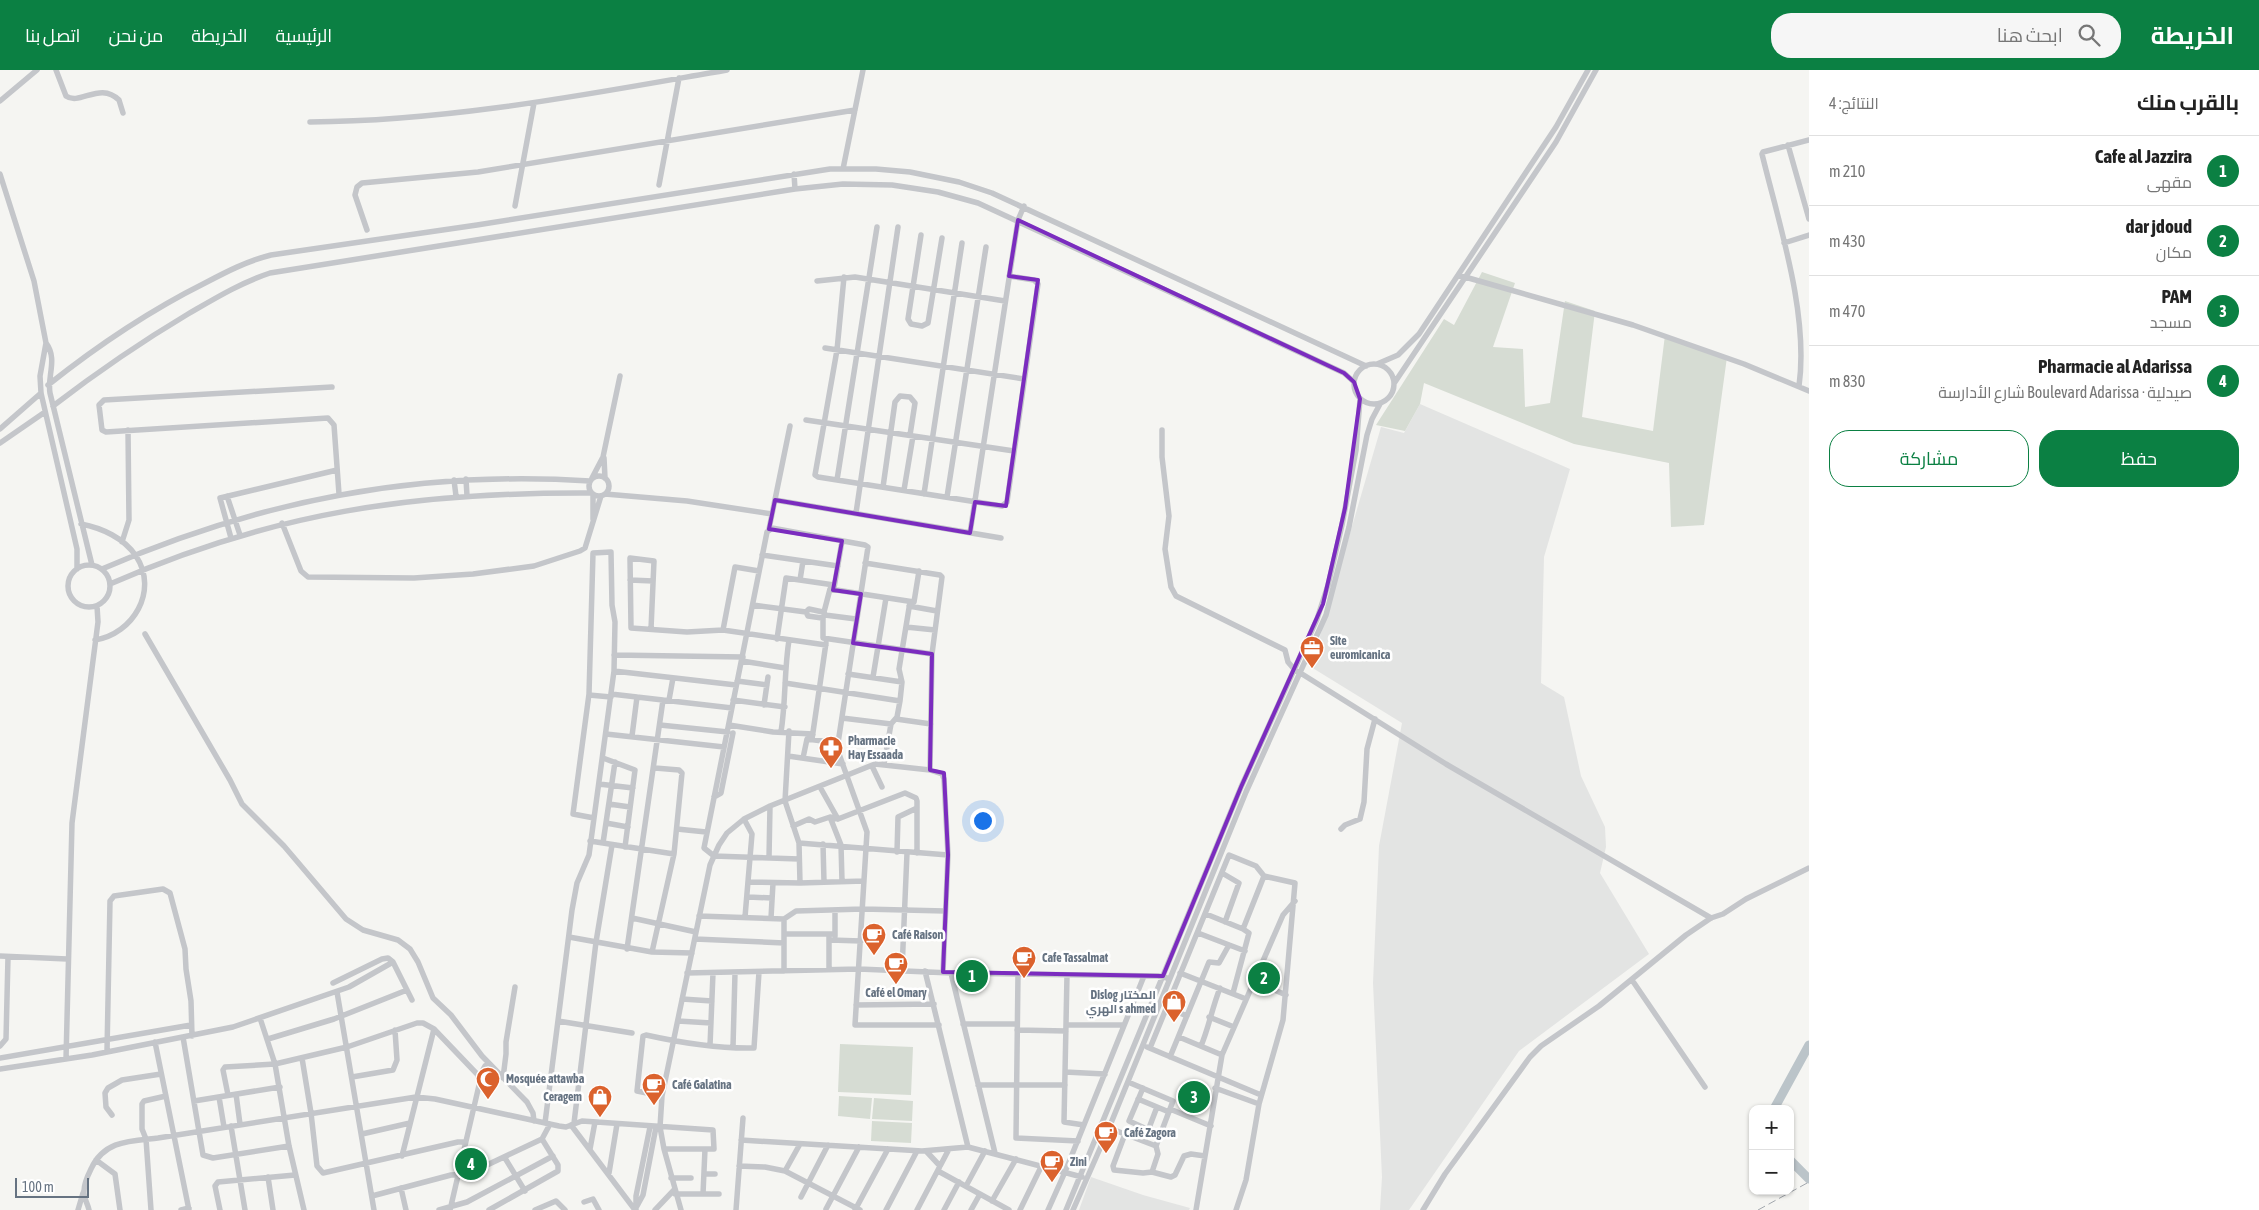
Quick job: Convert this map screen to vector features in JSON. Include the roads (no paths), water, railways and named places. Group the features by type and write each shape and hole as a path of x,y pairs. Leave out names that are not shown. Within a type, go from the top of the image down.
{"street":[{"path":"0,101 37,70"},
{"path":"56,70 66,96 69,98 78,98 95,92 109,94 119,100 123,113"},
{"path":"310,122 422,118 534,103 728,70"},
{"path":"843,169 863,70"},
{"path":"1380,404 1370,404 1360,399 1356,394 1354,382 1358,371 1398,354 1410,345 1556,127 1588,70"},
{"path":"1066,1210 1109,1128 1128,1082 1163,976 1241,787 1329,606 1349,527 1363,449 1370,423 1380,404 1391,396 1395,382 1569,120 1596,70"},
{"path":"659,185 679,78"},
{"path":"515,206 534,103"},
{"path":"367,230 355,195 357,188 362,183 455,175 855,110"},
{"path":"1799,386 1802,363 1801,328 1784,243 1762,154 1809,140"},
{"path":"1788,145 1809,219"},
{"path":"48,385 88,355 150,314 228,271 265,256 294,250 565,212 794,174 843,169 893,170 942,178 992,192 1366,366"},
{"path":"0,174 34,281 46,343 52,356 48,385 92,565"},
{"path":"794,174 796,189"},
{"path":"0,443 46,414 109,365 173,323 238,286 270,273 796,189 852,184 907,187 965,199 1018,220 1166,292 1344,373 1354,382"},
{"path":"1510,196 1516,200"},
{"path":"970,533 1018,220 1024,206"},
{"path":"837,480 877,227"},
{"path":"856,513 898,227"},
{"path":"921,234 909,320 911,324 922,326 928,323 942,238"},
{"path":"1784,243 1809,235"},
{"path":"924,494 962,243"},
{"path":"947,497 986,247"},
{"path":"1458,275 1467,276 1633,326 1712,353 1809,391"},
{"path":"844,277 837,350 814,473 818,477 1002,506 1005,504 1014,451 1038,284 1034,280 1009,276"},
{"path":"817,281 844,277 1005,301"},
{"path":"1801,328 1809,330"},
{"path":"46,343 40,376 41,393 77,549 77,569 68,581 70,596 82,606 96,606 108,597 110,584 108,575 102,569 92,565 77,569"},
{"path":"825,348 1024,380"},
{"path":"1802,363 1809,365"},
{"path":"1377,364 1387,368 1395,382"},
{"path":"42,365 51,368"},
{"path":"282,523 301,571 306,576 395,579 453,576 534,566 582,550 587,543 592,519 592,493 588,485 603,457 620,376"},
{"path":"332,387 106,400 101,402 99,416 102,430 106,432 328,418 334,425 339,494"},
{"path":"0,429 41,393"},
{"path":"882,487 896,399 900,396 909,396 914,399 915,405 904,490"},
{"path":"1073,1210 1083,1178 1174,971 1317,619 1328,585 1342,525 1356,450 1360,399"},
{"path":"806,420 1014,451"},
{"path":"714,797 721,793 733,700 790,426"},
{"path":"122,542 129,520 128,430"},
{"path":"1162,430 1169,516 1165,549 1173,593 1285,650 1288,662 1297,670 1534,817 1711,918"},
{"path":"592,519 609,485 605,478 603,457"},
{"path":"231,538 220,498 337,470"},
{"path":"102,569 235,519 339,494 466,479 591,479 600,476 605,478"},
{"path":"466,479 467,496"},
{"path":"454,480 456,496"},
{"path":"110,584 142,570 231,538 282,523 373,505 456,496 592,493 687,501 772,514"},
{"path":"227,496 240,535"},
{"path":"775,500 1001,538"},
{"path":"81,524 103,530 122,542 135,555 142,570 144,594 136,616 118,633 95,640"},
{"path":"769,528 867,546 838,743 847,776 868,832 856,1026 939,1025"},
{"path":"813,736 826,642 822,638 824,615 829,590 834,587 842,541"},
{"path":"372,1196 451,1175 468,1174 542,1139 548,1124 558,1020 569,937 577,883 587,862 594,818 603,758 614,671 612,552 594,553 589,696 573,814 594,818"},
{"path":"762,555 838,566"},
{"path":"651,629 653,560 631,558 630,627 651,629 687,632 723,630 777,639 853,642 932,654"},
{"path":"800,580 803,561"},
{"path":"865,563 941,576 932,654 930,770"},
{"path":"723,630 735,567 759,570"},
{"path":"909,604 915,602 919,571"},
{"path":"777,639 786,578 886,598 937,611"},
{"path":"630,580 653,581"},
{"path":"873,677 886,598"},
{"path":"884,764 891,724 896,719 900,701 902,682 899,670 909,604"},
{"path":"753,605 806,612 808,616 824,615 856,619"},
{"path":"66,1059 72,814 98,618 96,606"},
{"path":"906,627 935,630"},
{"path":"145,634 242,804 284,846 346,919 363,930 394,938 410,949 418,962 433,998 448,1012 482,1056 529,1105 534,1121"},
{"path":"781,732 785,707 785,668 790,640"},
{"path":"614,655 742,659 785,668"},
{"path":"614,671 767,686"},
{"path":"848,674 902,682"},
{"path":"764,705 768,677"},
{"path":"627,949 660,725 674,678"},
{"path":"785,683 900,701"},
{"path":"589,696 637,697 732,708"},
{"path":"632,736 637,697"},
{"path":"733,700 785,707"},
{"path":"842,718 891,724"},
{"path":"896,719 931,724"},
{"path":"1341,829 1345,825 1360,819 1365,797 1367,749 1375,719"},
{"path":"660,725 730,732"},
{"path":"729,725 781,732 789,731 838,743"},
{"path":"789,731 784,801 799,843 800,883"},
{"path":"730,732 724,748 704,848 714,856 799,859"},
{"path":"606,734 724,748"},
{"path":"803,758 806,740 813,736"},
{"path":"788,756 843,764"},
{"path":"603,758 634,768 633,788 624,847"},
{"path":"603,843 616,762"},
{"path":"636,1209 636,1196 662,1096 708,873 714,856 727,833 744,819 770,806 872,766 884,764 940,772 944,778 948,855 943,972"},
{"path":"872,766 882,786"},
{"path":"652,952 674,854 681,771 655,768"},
{"path":"599,784 633,788"},
{"path":"820,787 838,819"},
{"path":"793,826 809,819 816,822 830,817 838,819 901,793 916,798 917,853"},
{"path":"609,804 630,807"},
{"path":"769,858 770,806"},
{"path":"897,852 898,817 917,808"},
{"path":"830,817 841,845 842,881"},
{"path":"744,819 752,832 746,917"},
{"path":"606,823 628,827"},
{"path":"677,829 706,832"},
{"path":"590,841 674,854"},
{"path":"799,843 841,845 866,850 948,855"},
{"path":"823,844 824,882"},
{"path":"612,845 596,942 573,1124 636,1209"},
{"path":"902,970 907,853"},
{"path":"1150,1048 1230,855 1256,866 1264,876 1295,883 1295,902 1282,1023 1261,1095 1246,1180 1236,1210"},
{"path":"1423,1210 1460,1154 1530,1057 1541,1046 1632,980 1686,935 1711,918 1723,914 1746,899 1809,868"},
{"path":"1222,873 1239,883 1225,922"},
{"path":"1243,929 1264,876"},
{"path":"749,882 864,881"},
{"path":"771,918 773,883"},
{"path":"107,1051 110,903 111,898 116,895 163,889 169,892 185,945 192,1036"},
{"path":"748,897 772,898"},
{"path":"1196,1210 1222,1055 1283,915 1295,902"},
{"path":"699,916 784,919 796,911 904,909 945,911"},
{"path":"829,969 835,911"},
{"path":"1206,914 1249,933 1233,993"},
{"path":"632,918 696,932"},
{"path":"784,919 784,971"},
{"path":"1181,933 1187,936"},
{"path":"1198,933 1245,951"},
{"path":"784,934 861,941"},
{"path":"569,937 627,949 692,953"},
{"path":"695,939 784,943"},
{"path":"1170,1057 1209,962 1219,963 1229,944"},
{"path":"0,956 67,959"},
{"path":"0,1046 6,1039 8,957"},
{"path":"333,983 384,958 390,959 412,1000"},
{"path":"0,1069 66,1059 219,1030 337,992 366,979 392,962"},
{"path":"1167,968 1246,998"},
{"path":"687,974 859,969 951,973 1163,976 1170,979"},
{"path":"925,971 968,1147"},
{"path":"662,1096 637,1091 643,1038 646,1035 710,1046 755,1048 759,972"},
{"path":"710,1046 713,973"},
{"path":"733,1047 735,973"},
{"path":"951,973 995,1153"},
{"path":"1018,974 1016,1138 1078,1140"},
{"path":"1067,975 1065,1123 1084,1125"},
{"path":"1048,1210 1066,1172 1144,976"},
{"path":"1632,980 1705,1087"},
{"path":"1254,981 1286,995"},
{"path":"503,1078 506,1042 515,987"},
{"path":"1200,1046 1209,1026 1209,1017 1220,988"},
{"path":"268,1039 341,1015 407,990"},
{"path":"337,992 374,1210"},
{"path":"682,999 712,1001"},
{"path":"856,1005 934,1004"},
{"path":"1168,1008 1188,1016"},
{"path":"1209,1017 1234,1028"},
{"path":"260,1018 275,1064 289,1146 304,1210"},
{"path":"558,1020 632,1033"},
{"path":"678,1021 711,1023"},
{"path":"228,1095 224,1068 275,1064 302,1058 346,1047 417,1023 423,1023 434,1029 479,1077"},
{"path":"963,1024 1066,1028 1124,1025"},
{"path":"0,1058 191,1025"},
{"path":"402,1156 434,1029"},
{"path":"352,1077 393,1070 397,1060 395,1030"},
{"path":"183,1037 202,1152 205,1156 213,1158 289,1146"},
{"path":"1179,1037 1222,1055"},
{"path":"155,1042 189,1209 180,1210"},
{"path":"1139,1048 1150,1048 1261,1095"},
{"path":"302,1058 317,1166 321,1172 325,1173 458,1142 465,1142"},
{"path":"450,1209 480,1086 479,1077 485,1066"},
{"path":"1065,1072 1104,1074"},
{"path":"112,1115 106,1107 105,1093 108,1088 118,1081 162,1074"},
{"path":"1128,1082 1172,1100 1156,1146 1158,1151 1152,1172"},
{"path":"978,1085 1065,1085"},
{"path":"194,1101 280,1087"},
{"path":"1143,1088 1128,1121 1149,1130"},
{"path":"1216,1088 1259,1104"},
{"path":"236,1094 240,1124"},
{"path":"150,1210 146,1139 142,1129 143,1102 166,1096"},
{"path":"219,1097 237,1154 245,1210"},
{"path":"78,1210 88,1174 96,1160 111,1146 128,1140 228,1127 416,1097 566,1127 582,1121 655,1127 712,1129 714,1149 664,1148"},
{"path":"1138,1099 1211,1126"},
{"path":"1144,1141 1157,1107"},
{"path":"736,1210 743,1118"},
{"path":"590,1149 595,1122"},
{"path":"362,1134 410,1123"},
{"path":"609,1173 617,1124"},
{"path":"655,1127 664,1148 681,1210"},
{"path":"1109,1128 1156,1146"},
{"path":"1125,1134 1113,1169 1143,1174 1152,1172 1172,1178 1184,1156 1192,1154 1205,1156"},
{"path":"493,1209 558,1171 558,1165 542,1139"},
{"path":"742,1140 918,1151 968,1147 1083,1178"},
{"path":"785,1171 800,1144"},
{"path":"801,1197 828,1145"},
{"path":"826,1209 858,1147"},
{"path":"739,1166 765,1167 785,1171 857,1209 888,1148"},
{"path":"703,1194 705,1149"},
{"path":"917,1210 949,1149"},
{"path":"886,1210 918,1151"},
{"path":"926,1151 939,1169 992,1201 997,1207 1009,1210"},
{"path":"966,1186 985,1151"},
{"path":"438,1210 450,1209 467,1202 553,1156"},
{"path":"505,1158 525,1191"},
{"path":"992,1201 1016,1159"},
{"path":"96,1160 115,1174 120,1210"},
{"path":"1020,1210 1041,1167"},
{"path":"704,1174 715,1174"},
{"path":"220,1210 216,1184 295,1175"},
{"path":"268,1178 273,1210"},
{"path":"671,1178 691,1178"},
{"path":"944,1210 959,1182"},
{"path":"401,1188 406,1210"},
{"path":"655,1210 675,1192 719,1194"},
{"path":"83,1193 89,1210"},
{"path":"971,1210 980,1194"},
{"path":"584,1202 593,1199 599,1210"},
{"path":"535,1210 556,1201 565,1210"}],"waterway":[{"path":"1776,1105 1809,1045"},
{"path":"1794,1164 1809,1179"}],"railway":[{"path":"1758,1210 1809,1182"}],"place":[{"name":"Site euromicanica","path":"1312,669"},
{"name":"Pharmacie Hay Essaada","path":"831,769"},
{"name":"Café Raison","path":"874,956"},
{"name":"Cafe al Jazzira","path":"972,976"},
{"name":"dar jdoud","path":"1264,978"},
{"name":"Cafe Tassalmat","path":"1024,979"},
{"name":"Café el Omary","path":"896,985"},
{"name":"Dislog المختار الهري s ahmed","path":"1174,1023"},
{"name":"PAM","path":"1194,1097"},
{"name":"Mosquée attawba","path":"488,1100"},
{"name":"Café Galatina","path":"654,1106"},
{"name":"Ceragem","path":"600,1118"},
{"name":"Café Zagora","path":"1106,1154"},
{"name":"Pharmacie al Adarissa","path":"471,1164"},
{"name":"Zini","path":"1052,1183"}]}
